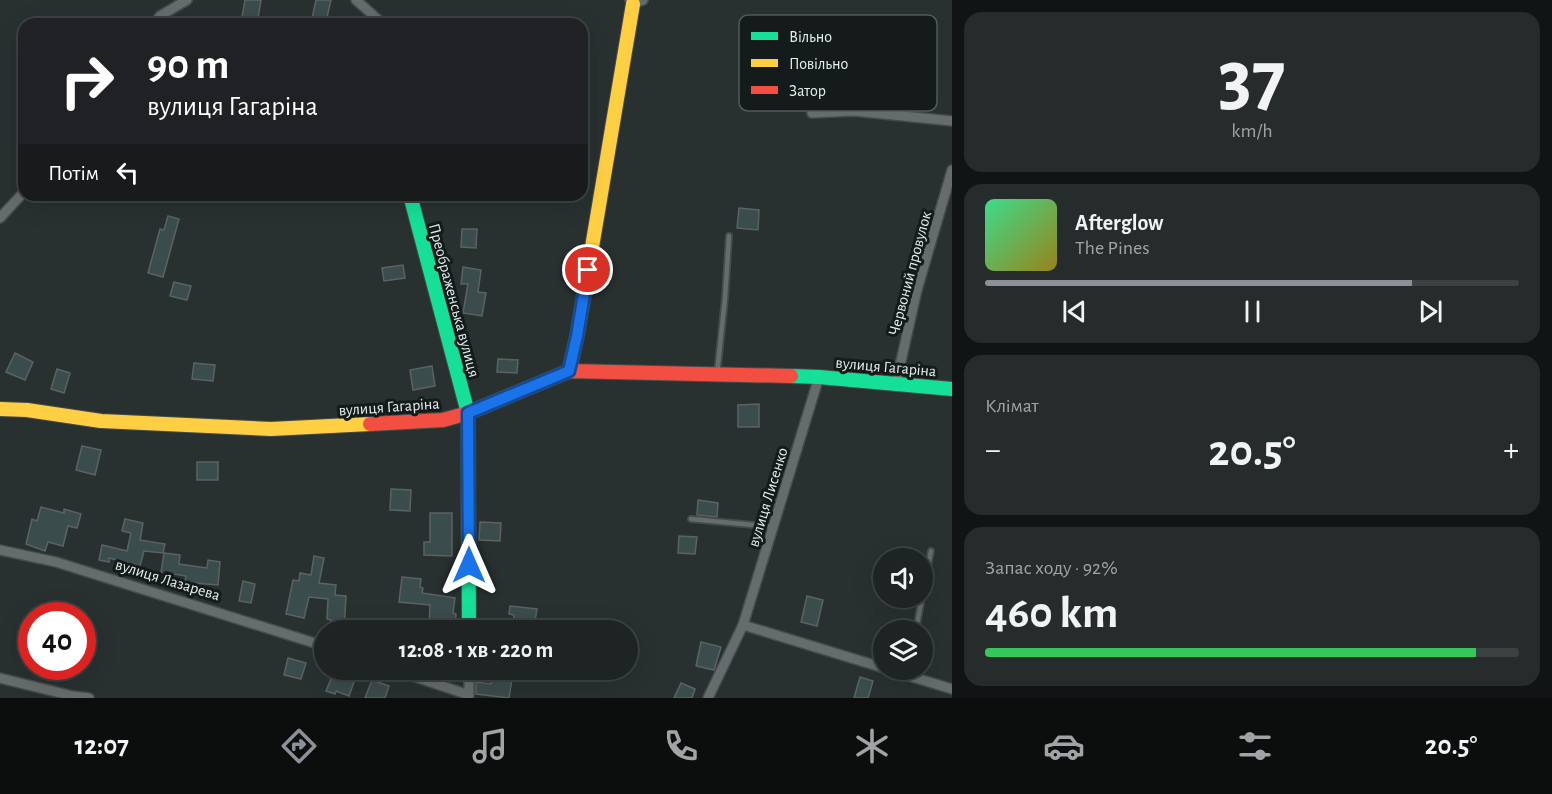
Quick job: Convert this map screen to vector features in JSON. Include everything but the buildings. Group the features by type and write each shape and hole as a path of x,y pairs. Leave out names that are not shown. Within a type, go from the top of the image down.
{"street":[{"path":"158,18 187,0"},
{"path":"356,0 376,18"},
{"path":"569,371 635,1"},
{"path":"812,113 854,111 952,121"},
{"name":"Червоний провулок","path":"896,383 917,290 952,170"},
{"path":"0,218 18,198"},
{"name":"Преображенська вулиця","path":"412,201 468,413"},
{"name":"вулиця Гагаріна","path":"0,409 27,410 101,421 271,429 443,420 468,413 569,371 819,377 952,389"},
{"name":"вулиця Лисенко","path":"708,698 743,625 819,377"},
{"path":"468,413 469,620"},
{"name":"вулиця Лазарева","path":"0,550 56,562 314,643"},
{"path":"743,625 873,665"},
{"path":"0,678 89,698"},
{"path":"424,680 470,696 469,680"},
{"path":"928,680 952,689"}],"lane":[{"path":"717,375 729,236"},
{"path":"691,519 774,527"}],"traffic: fast":[{"path":"412,201 468,413 469,620"},
{"path":"791,376 952,389"}],"traffic: slow":[{"path":"569,371 577,336 633,4"},
{"path":"0,409 27,410 101,421 271,429 370,424"}],"traffic: jam":[{"path":"370,424 443,420 468,413 569,371 791,376"}],"route":[{"path":"469,565 468,413 569,371 588,270"}]}
